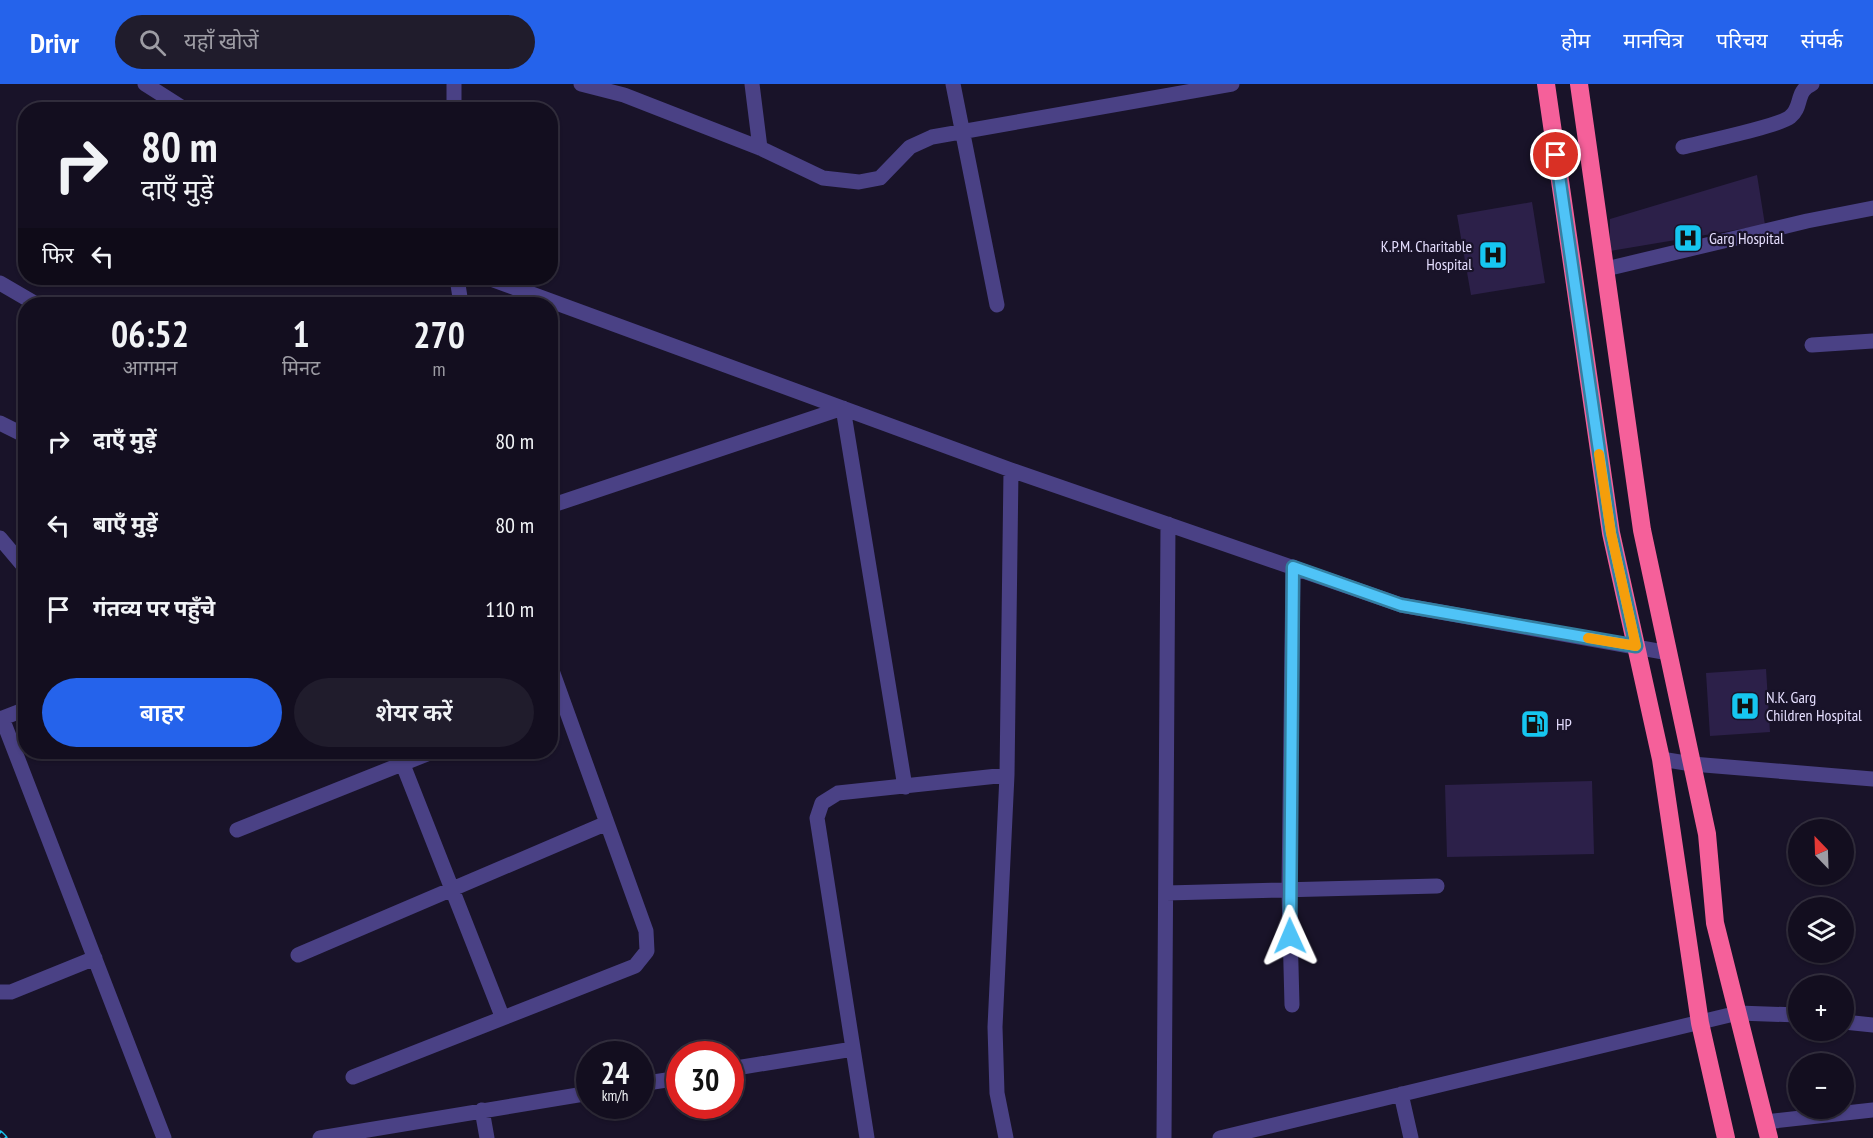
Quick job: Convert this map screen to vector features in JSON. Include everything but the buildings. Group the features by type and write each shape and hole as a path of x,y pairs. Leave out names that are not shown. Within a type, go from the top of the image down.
{"highway":[{"path":"1546,84 1611,533 1661,759 1700,1023 1726,1138"},
{"path":"1580,84 1642,530 1707,834 1715,923 1767,1130"}],"street":[{"path":"145,84 173,102"},
{"path":"454,84 454,102"},
{"path":"581,84 625,90 760,148 823,178 859,182 880,178 910,147 932,137 1232,84"},
{"path":"752,84 760,148"},
{"path":"953,84 997,304"},
{"path":"1683,147 1784,121 1797,109 1800,93 1812,84"},
{"path":"1606,269 1807,221 1873,208"},
{"path":"0,283 24,297"},
{"path":"507,285 540,297"},
{"path":"558,304 1011,470 1401,605 1669,653"},
{"path":"1812,345 1873,341"},
{"path":"558,503 843,408"},
{"path":"843,408 905,787"},
{"path":"0,423 18,432"},
{"path":"1006,1138 997,1094 995,1027 1007,775 1011,470"},
{"path":"1164,1138 1168,524"},
{"path":"0,538 18,559"},
{"path":"1292,1005 1289,890 1293,567"},
{"path":"353,1077 502,1016 635,966 647,951 646,931 607,823 558,704"},
{"path":"18,712 1,718 164,1138"},
{"path":"237,830 396,759"},
{"path":"401,759 502,1016"},
{"path":"1661,759 1692,765 1873,779"},
{"path":"867,1138 817,818 822,803 838,794 1007,775"},
{"path":"298,956 607,823"},
{"path":"1166,892 1437,886"},
{"path":"0,992 11,992 95,958"},
{"path":"1220,1138 1280,1131 1401,1094 1738,1014 1788,1015"},
{"path":"1854,1023 1873,1025"},
{"path":"744,1067 853,1049"},
{"path":"1401,1094 1411,1138"},
{"path":"320,1138 576,1095"},
{"path":"482,1110 487,1138"},
{"path":"1767,1130 1873,1110"}],"railway":[{"path":"0,1134 4,1138"}],"slow traffic":[{"path":"1588,638 1636,646 1611,533 1599,454"}],"place":[{"name":"Garg Hospital","path":"1688,238"},
{"name":"K.P.M. Charitable Hospital","path":"1493,255"},
{"name":"N.K. Garg Children Hospital","path":"1745,706"},
{"name":"HP","path":"1535,724"}],"route":[{"path":"1290,936 1293,567 1401,605 1636,646 1611,533 1556,155"}]}
